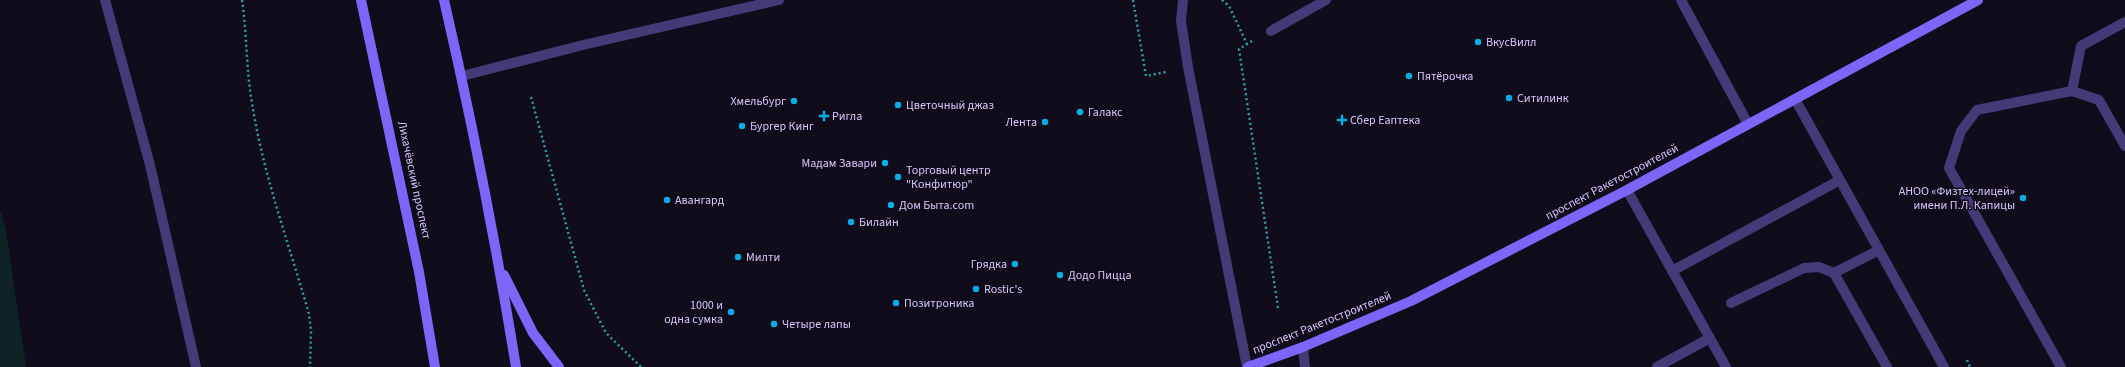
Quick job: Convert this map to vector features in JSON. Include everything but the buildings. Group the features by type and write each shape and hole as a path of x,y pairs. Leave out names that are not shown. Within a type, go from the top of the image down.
{"main road":[{"name":"Лихачёвский проспект","path":"361,0 419,272 435,367"},
{"path":"444,0 462,76 499,266 516,367"},
{"name":"проспект Ракетостроителей","path":"1247,367 1303,347 1411,301 1627,190 1978,0"},
{"path":"499,266 533,333 559,367"}],"lane":[{"path":"105,0 150,165 196,367"},
{"path":"462,76 583,45 767,1 779,0"},
{"path":"1183,0 1180,21 1188,67 1247,367"},
{"path":"1271,31 1326,0"},
{"path":"1681,0 1748,124"},
{"path":"2072,91 2081,46 2125,22"},
{"path":"2061,367 1950,168 1960,131 1977,110 2072,91 2099,100 2125,146"},
{"path":"1795,99 1944,367"},
{"path":"1672,271 1840,180"},
{"path":"1627,190 1726,367"},
{"path":"1834,273 1879,250"},
{"path":"1731,302 1804,268 1818,267 1834,273 1887,367"},
{"path":"1657,367 1710,338"},
{"path":"1303,347 1305,367"}],"path":[{"path":"242,0 247,30 252,102 261,146 309,314 312,330 310,367"},
{"path":"1133,0 1146,76 1188,67"},
{"path":"1222,0 1229,6 1247,44"},
{"path":"1271,31 1239,49 1278,308"},
{"path":"531,97 584,290 606,333 641,367"}],"green space":[{"path":"0,210 6,230 26,367 0,367"}],"place":[{"name":"ВкусВилл","path":"1478,42"},
{"name":"Пятёрочка","path":"1409,76"},
{"name":"Ситилинк","path":"1509,98"},
{"name":"Хмельбург","path":"794,101"},
{"name":"Цветочный джаз","path":"898,105"},
{"name":"Галакс","path":"1080,112"},
{"name":"Ригла","path":"824,116"},
{"name":"Сбер Еаптека","path":"1342,120"},
{"name":"Лента","path":"1045,122"},
{"name":"Бургер Кинг","path":"742,126"},
{"name":"Мадам Завари","path":"885,163"},
{"name":"Торговый центр \"Конфитюр\"","path":"898,177"},
{"name":"АНОО «Физтех-лицей» имени П.Л. Капицы","path":"2023,198"},
{"name":"Авангард","path":"667,200"},
{"name":"Дом Быта.com","path":"891,205"},
{"name":"Билайн","path":"851,222"},
{"name":"Милти","path":"738,257"},
{"name":"Грядка","path":"1015,264"},
{"name":"Додо Пицца","path":"1060,275"},
{"name":"Rostic's","path":"976,289"},
{"name":"Позитроника","path":"896,303"},
{"name":"1000 и одна сумка","path":"731,312"},
{"name":"Четыре лапы","path":"774,324"}]}
